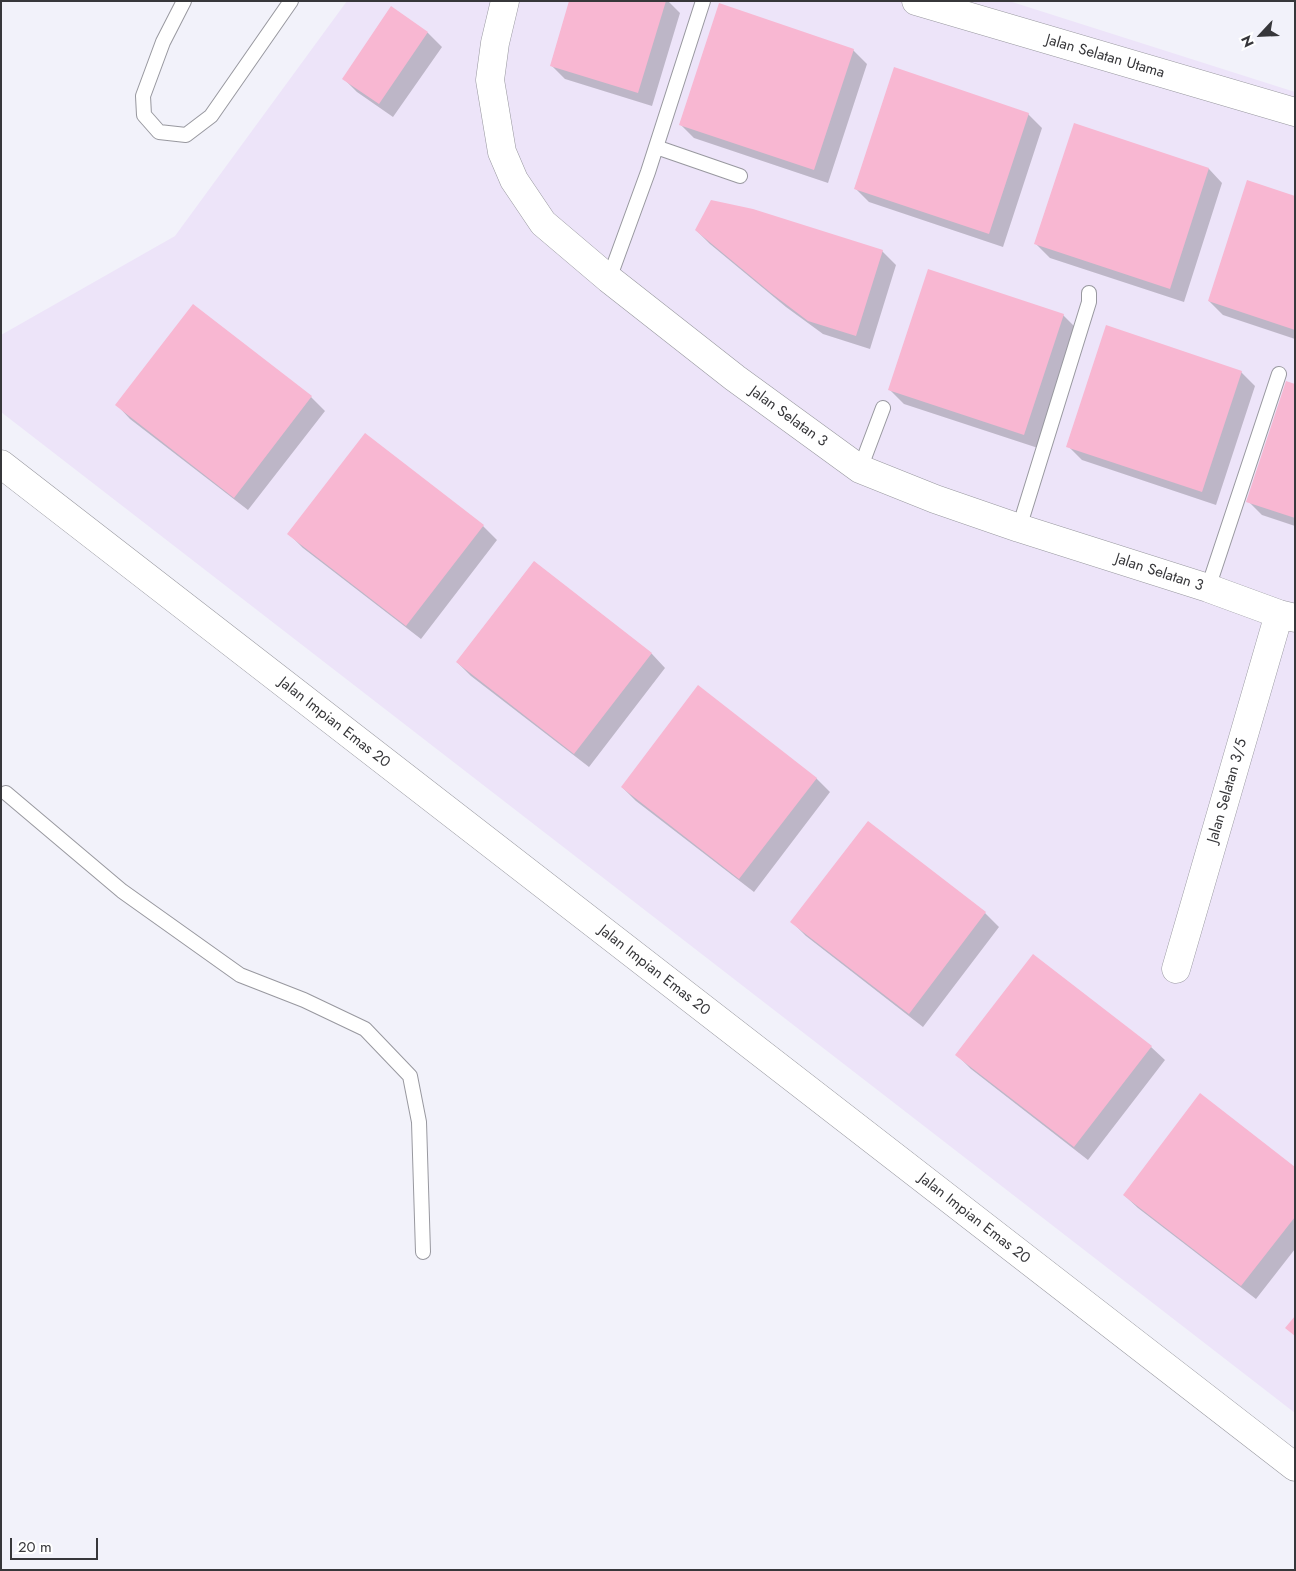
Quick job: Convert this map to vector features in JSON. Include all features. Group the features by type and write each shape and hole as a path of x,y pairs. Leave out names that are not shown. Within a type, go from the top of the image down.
{"street":[{"name":"Jalan Selatan 3","path":"505,1 495,43 490,80 502,152 514,180 543,223 609,279 735,378 860,469 935,499 1019,528 1208,588 1287,616"},
{"name":"Jalan Selatan Utama","path":"916,1 1295,112"},
{"name":"Jalan Impian Emas 20","path":"8,470 1295,1467"},
{"name":"Jalan Selatan 3/5","path":"1176,969 1287,616"}],"lane":[{"path":"184,1 163,42 143,96 144,115 159,132 186,135 211,116 291,1"},
{"path":"609,279 656,147 703,1"},
{"path":"656,147 740,176"},
{"path":"1019,528 1088,302 1089,293"},
{"path":"1208,588 1279,374"},
{"path":"860,469 883,408"},
{"path":"3,794 122,890 240,974 304,1000 365,1029 410,1076 419,1122 423,1252"}],"shaded area":[{"path":"347,1 1009,1 1295,92 1295,1413 1,412 1,335 175,236"}],"building":[{"path":"569,1 666,1 638,93 550,66"},
{"path":"719,3 854,49 814,170 679,125"},
{"path":"391,6 428,32 379,104 342,79"},
{"path":"894,67 1029,113 989,234 854,189"},
{"path":"1074,123 1209,168 1170,289 1034,244"},
{"path":"1247,180 1295,196 1295,330 1208,301"},
{"path":"711,200 753,209 883,250 856,336 808,321 695,230"},
{"path":"928,269 1064,314 1024,435 888,390"},
{"path":"193,304 312,396 234,498 115,405"},
{"path":"1106,325 1242,371 1202,492 1066,447"},
{"path":"1286,381 1295,384 1295,518 1246,502"},
{"path":"365,433 484,525 406,626 287,534"},
{"path":"534,561 652,653 574,754 456,662"},
{"path":"698,685 817,778 739,879 621,787"},
{"path":"868,821 986,912 909,1014 790,922"},
{"path":"1033,954 1152,1046 1074,1147 955,1055"},
{"path":"1200,1093 1295,1167 1295,1217 1241,1286 1123,1195"},
{"path":"1295,1316 1295,1336 1285,1328"}]}
